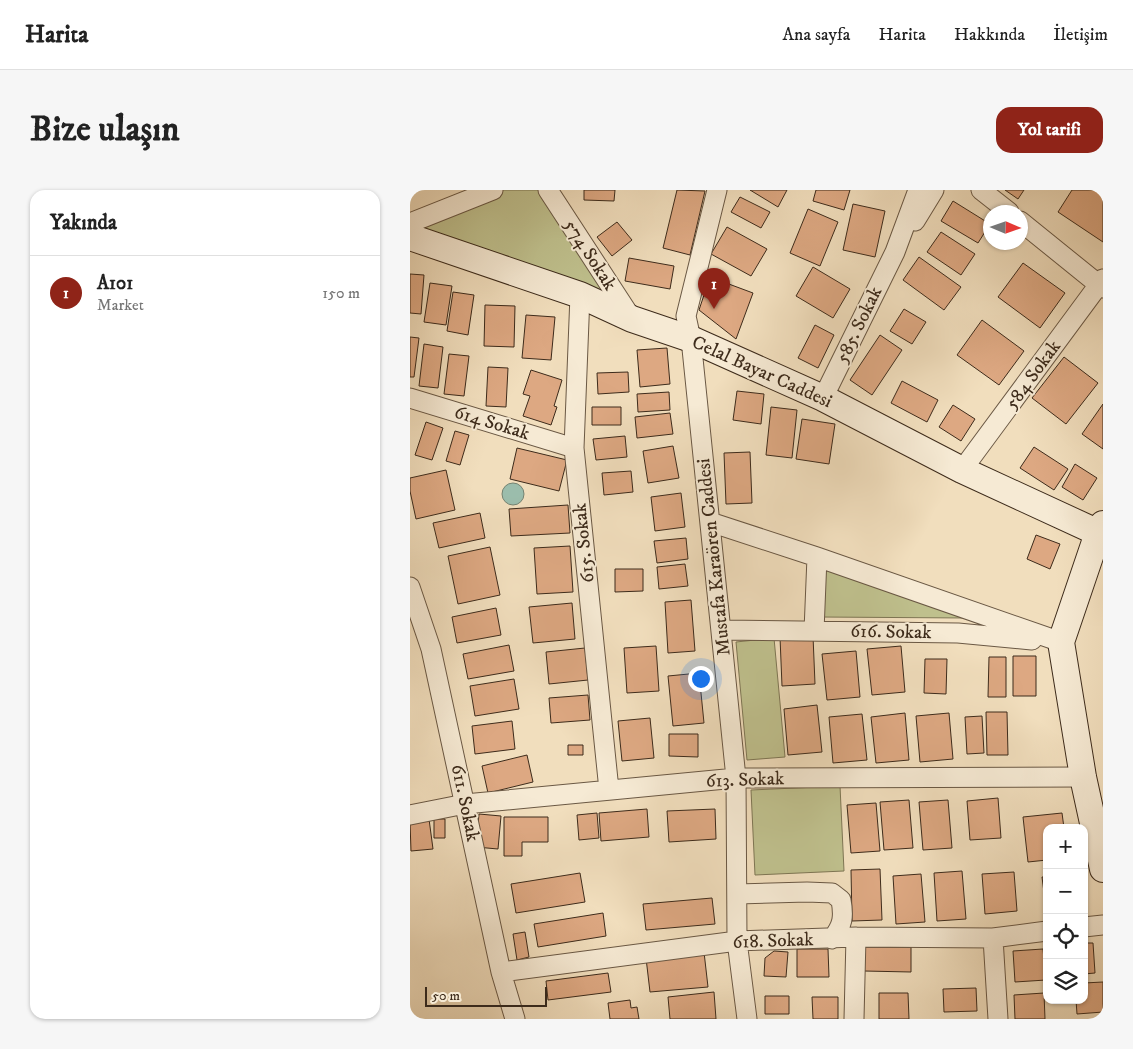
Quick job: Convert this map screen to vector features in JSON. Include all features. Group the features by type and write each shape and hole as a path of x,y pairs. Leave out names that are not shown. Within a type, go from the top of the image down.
{"street":[{"path":"410,223 493,190"},
{"name":"574 Sokak","path":"548,190 632,319"},
{"name":"Mustafa Karaören Caddesi","path":"717,190 686,316 691,339 736,778 737,941 747,1019"},
{"name":"585. Sokak","path":"823,398 895,252 918,190"},
{"name":"585. Sokak","path":"895,252 934,190"},
{"path":"982,190 1000,205"},
{"path":"1028,227 1102,284"},
{"name":"Celal Bayar Caddesi","path":"410,237 580,295 632,319 691,339 823,398 962,470 1101,531"},
{"name":"584 Sokak","path":"962,470 1102,284"},
{"name":"615. Sokak","path":"580,295 574,448 609,790"},
{"name":"614 Sokak","path":"410,398 574,448"},
{"path":"710,522 1061,642"},
{"path":"1101,531 1061,642 1083,777 1103,869"},
{"path":"814,631 817,557"},
{"name":"611. Sokak","path":"410,587 431,649 500,972 516,1019"},
{"name":"616. Sokak","path":"722,630 958,632 1061,642"},
{"name":"613. Sokak","path":"410,815 465,804 736,778 1083,777"},
{"path":"737,894 832,893 841,900 843,912 841,928 832,939"},
{"path":"1088,927 1103,925"},
{"name":"618. Sokak","path":"500,972 737,941 856,937 993,938 1043,932"},
{"path":"854,1019 856,937"},
{"path":"993,938 998,1019"}],"green space":[{"path":"493,190 548,190 632,319 410,223"},
{"path":"823,566 966,618 820,617"},
{"path":"774,638 785,757 747,760 736,642"},
{"path":"840,786 844,871 755,875 751,790"}],"shaded area":[{"path":"513,483 521,486 524,494 521,502 513,505 505,502 502,494 505,486"}],"building":[{"path":"584,190 615,190 614,201 584,200"},
{"path":"677,190 705,191 690,255 663,248"},
{"path":"750,190 787,190 778,207"},
{"path":"816,190 850,190 844,210 813,201"},
{"path":"1005,190 1024,190 1018,199"},
{"path":"1072,190 1103,190 1103,242 1058,212"},
{"path":"740,197 770,212 761,228 731,212"},
{"path":"953,201 983,220 983,235 978,243 941,221"},
{"path":"853,204 885,211 875,257 843,250"},
{"path":"808,209 838,222 820,266 790,253"},
{"path":"617,222 632,240 612,256 597,237"},
{"path":"727,227 767,249 751,276 711,254"},
{"path":"941,232 975,254 961,275 927,252"},
{"path":"919,257 961,287 944,310 903,280"},
{"path":"629,258 674,266 670,289 625,281"},
{"path":"1023,263 1065,293 1040,328 998,297"},
{"path":"813,267 850,289 833,318 796,296"},
{"path":"410,274 424,275 421,314 410,313"},
{"path":"710,277 753,293 736,339 699,310"},
{"path":"430,283 452,286 446,325 424,322"},
{"path":"453,292 474,295 468,335 447,331"},
{"path":"485,305 515,306 514,347 484,346"},
{"path":"904,309 926,322 912,344 890,331"},
{"path":"526,315 555,317 551,360 522,358"},
{"path":"982,320 1024,351 999,385 957,355"},
{"path":"815,325 834,335 818,368 798,358"},
{"path":"880,335 902,350 872,395 850,380"},
{"path":"410,337 419,338 414,377 410,377"},
{"path":"424,344 443,347 438,388 419,386"},
{"path":"667,348 670,384 640,387 637,350"},
{"path":"449,354 469,356 464,396 444,394"},
{"path":"1064,357 1098,383 1066,424 1032,398"},
{"path":"488,367 508,368 506,407 486,406"},
{"path":"531,370 562,380 554,406 557,407 551,425 523,416 530,396 523,394"},
{"path":"628,372 629,392 598,394 597,373"},
{"path":"902,381 938,400 927,422 891,403"},
{"path":"737,391 764,394 761,424 733,420"},
{"path":"669,392 670,410 638,412 637,394"},
{"path":"1103,404 1103,449 1082,434"},
{"path":"953,405 975,419 961,441 939,427"},
{"path":"592,407 621,407 621,425 592,425"},
{"path":"771,407 797,410 792,458 766,455"},
{"path":"670,413 673,434 637,438 635,417"},
{"path":"802,419 835,424 829,464 796,459"},
{"path":"426,422 443,428 432,460 415,455"},
{"path":"455,431 469,435 460,465 446,461"},
{"path":"625,436 627,457 596,460 593,439"},
{"path":"673,446 679,478 648,483 643,451"},
{"path":"1034,447 1068,469 1054,490 1020,468"},
{"path":"517,448 567,460 559,491 510,479"},
{"path":"750,452 752,503 726,504 724,453"},
{"path":"1075,464 1097,478 1083,500 1062,487"},
{"path":"446,470 455,510 416,519 410,491 410,478"},
{"path":"631,471 633,492 604,495 602,473"},
{"path":"681,493 685,527 655,531 651,497"},
{"path":"568,505 570,533 511,536 509,509"},
{"path":"480,513 485,538 439,548 433,523"},
{"path":"1036,535 1060,544 1050,569 1027,559"},
{"path":"686,538 688,559 657,563 654,541"},
{"path":"570,546 573,592 537,594 534,548"},
{"path":"490,547 500,595 458,604 448,556"},
{"path":"685,564 688,586 659,589 657,567"},
{"path":"615,569 643,569 643,591 615,592"},
{"path":"691,600 695,651 668,653 665,602"},
{"path":"572,603 575,639 533,643 529,607"},
{"path":"496,608 501,635 457,643 452,617"},
{"path":"813,636 815,684 782,686 780,637"},
{"path":"509,645 514,671 468,679 463,654"},
{"path":"656,646 659,691 627,693 624,648"},
{"path":"901,646 905,692 872,695 867,649"},
{"path":"585,648 588,680 549,684 546,652"},
{"path":"856,651 860,697 827,700 822,654"},
{"path":"1013,656 1036,656 1036,696 1013,696"},
{"path":"989,657 1006,657 1006,697 988,697"},
{"path":"925,659 947,659 946,694 924,693"},
{"path":"699,673 704,723 673,726 668,676"},
{"path":"514,679 519,709 475,716 470,686"},
{"path":"588,695 590,720 551,723 549,698"},
{"path":"817,705 822,752 788,755 784,709"},
{"path":"986,712 1007,712 1008,755 987,755"},
{"path":"905,713 909,760 876,763 871,717"},
{"path":"949,713 953,759 920,762 916,716"},
{"path":"862,714 867,760 833,763 829,717"},
{"path":"982,716 984,753 967,754 965,717"},
{"path":"650,718 654,758 622,761 618,721"},
{"path":"512,721 515,749 475,754 472,726"},
{"path":"669,734 698,734 698,757 669,756"},
{"path":"568,745 583,745 583,755 568,755"},
{"path":"527,755 533,782 488,793 482,766"},
{"path":"998,798 1001,838 970,840 967,801"},
{"path":"909,800 913,848 884,850 880,802"},
{"path":"948,800 952,848 923,850 919,802"},
{"path":"876,803 880,851 851,853 847,805"},
{"path":"647,809 649,837 601,841 599,813"},
{"path":"715,809 716,839 669,842 667,811"},
{"path":"597,813 599,838 579,840 577,815"},
{"path":"1062,813 1063,824 1043,824 1043,860 1028,862 1023,817"},
{"path":"479,814 501,816 498,849 476,847"},
{"path":"504,817 548,817 548,842 522,842 522,856 504,856"},
{"path":"429,819 433,849 411,851 410,822"},
{"path":"434,819 445,819 445,838 434,838"},
{"path":"880,869 882,920 852,921 851,870"},
{"path":"962,871 966,919 937,921 934,873"},
{"path":"1014,872 1017,911 985,914 982,874"},
{"path":"580,873 585,902 516,913 511,884"},
{"path":"921,874 925,922 896,924 893,876"},
{"path":"712,898 715,924 646,930 643,904"},
{"path":"603,913 606,936 538,947 534,924"},
{"path":"525,932 529,957 517,960 513,934"},
{"path":"1088,943 1093,943 1095,973 1088,974"},
{"path":"864,947 911,947 911,972 864,971"},
{"path":"797,949 828,949 829,977 797,977"},
{"path":"1043,949 1043,980 1015,982 1013,951"},
{"path":"774,951 788,952 786,977 764,976 765,958"},
{"path":"704,952 708,987 650,992 646,958"},
{"path":"608,973 611,992 548,1000 546,981"},
{"path":"1103,982 1103,1012 1077,1014 1076,1004 1088,1004 1088,983"},
{"path":"976,988 977,1011 944,1012 943,989"},
{"path":"714,992 716,1019 670,1019 668,997"},
{"path":"879,993 908,993 909,1019 879,1019"},
{"path":"1043,993 1045,1019 1015,1019 1014,995"},
{"path":"765,996 789,996 789,1014 765,1014"},
{"path":"812,997 838,997 838,1019 813,1019"},
{"path":"630,1000 631,1008 637,1007 639,1019 610,1019 608,1003"}],"place":[{"name":"A101","path":"714,309"}]}
